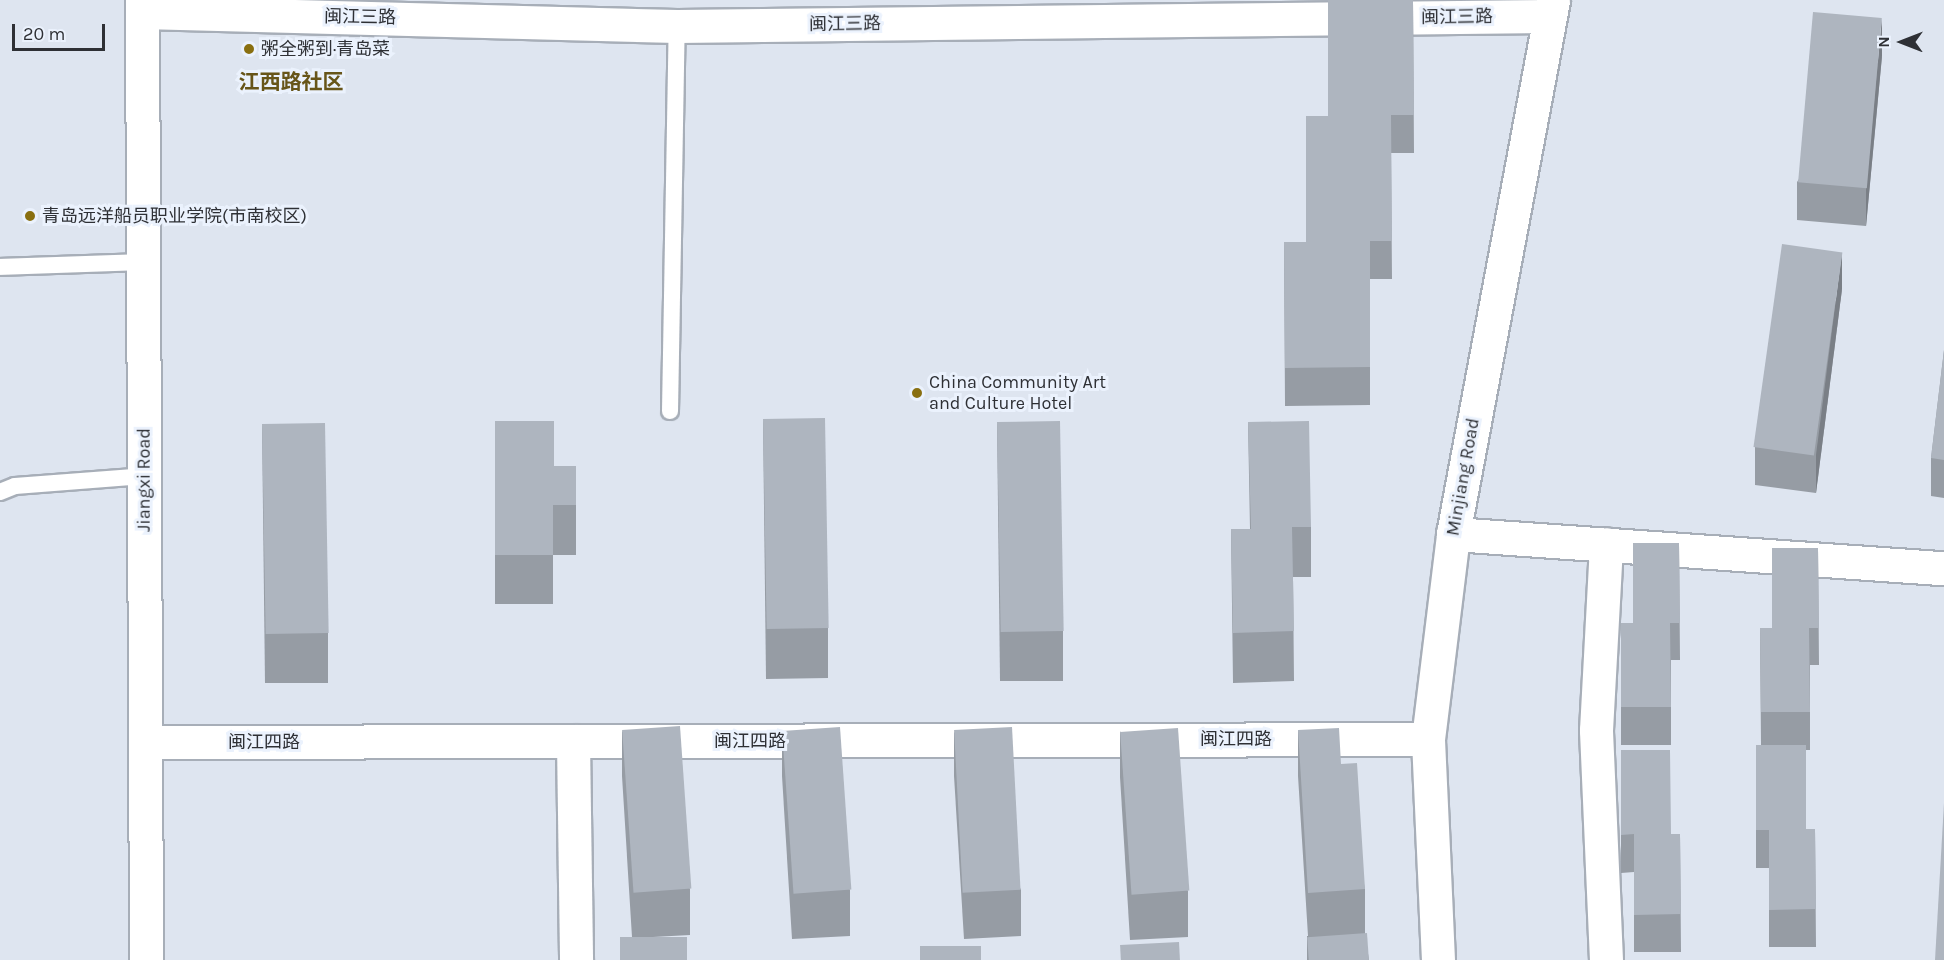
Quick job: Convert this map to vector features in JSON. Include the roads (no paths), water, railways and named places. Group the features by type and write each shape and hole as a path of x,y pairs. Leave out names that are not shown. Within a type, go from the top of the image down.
{"street":[{"name":"闽江三路","path":"142,6 677,26 1551,8"},
{"name":"Jiangxi Road","path":"142,6 146,960"},
{"name":"Minjiang Road","path":"1438,960 1428,739 1453,534 1551,8"},
{"path":"1453,534 1944,568"},
{"path":"1606,544 1596,730 1606,960"},
{"name":"闽江四路","path":"145,742 1428,739"},
{"path":"573,741 576,960"}],"lane":[{"path":"670,411 677,26"},
{"path":"0,267 143,262"},
{"path":"0,492 15,486 144,476"}],"place":[{"name":"粥全粥到·青岛菜","path":"249,49"},
{"name":"青岛远洋船员职业学院(市南校区)","path":"30,216"},
{"name":"China Community Art and Culture Hotel","path":"917,393"}],"district":[{"name":"江西路社区","path":"291,82"}]}
